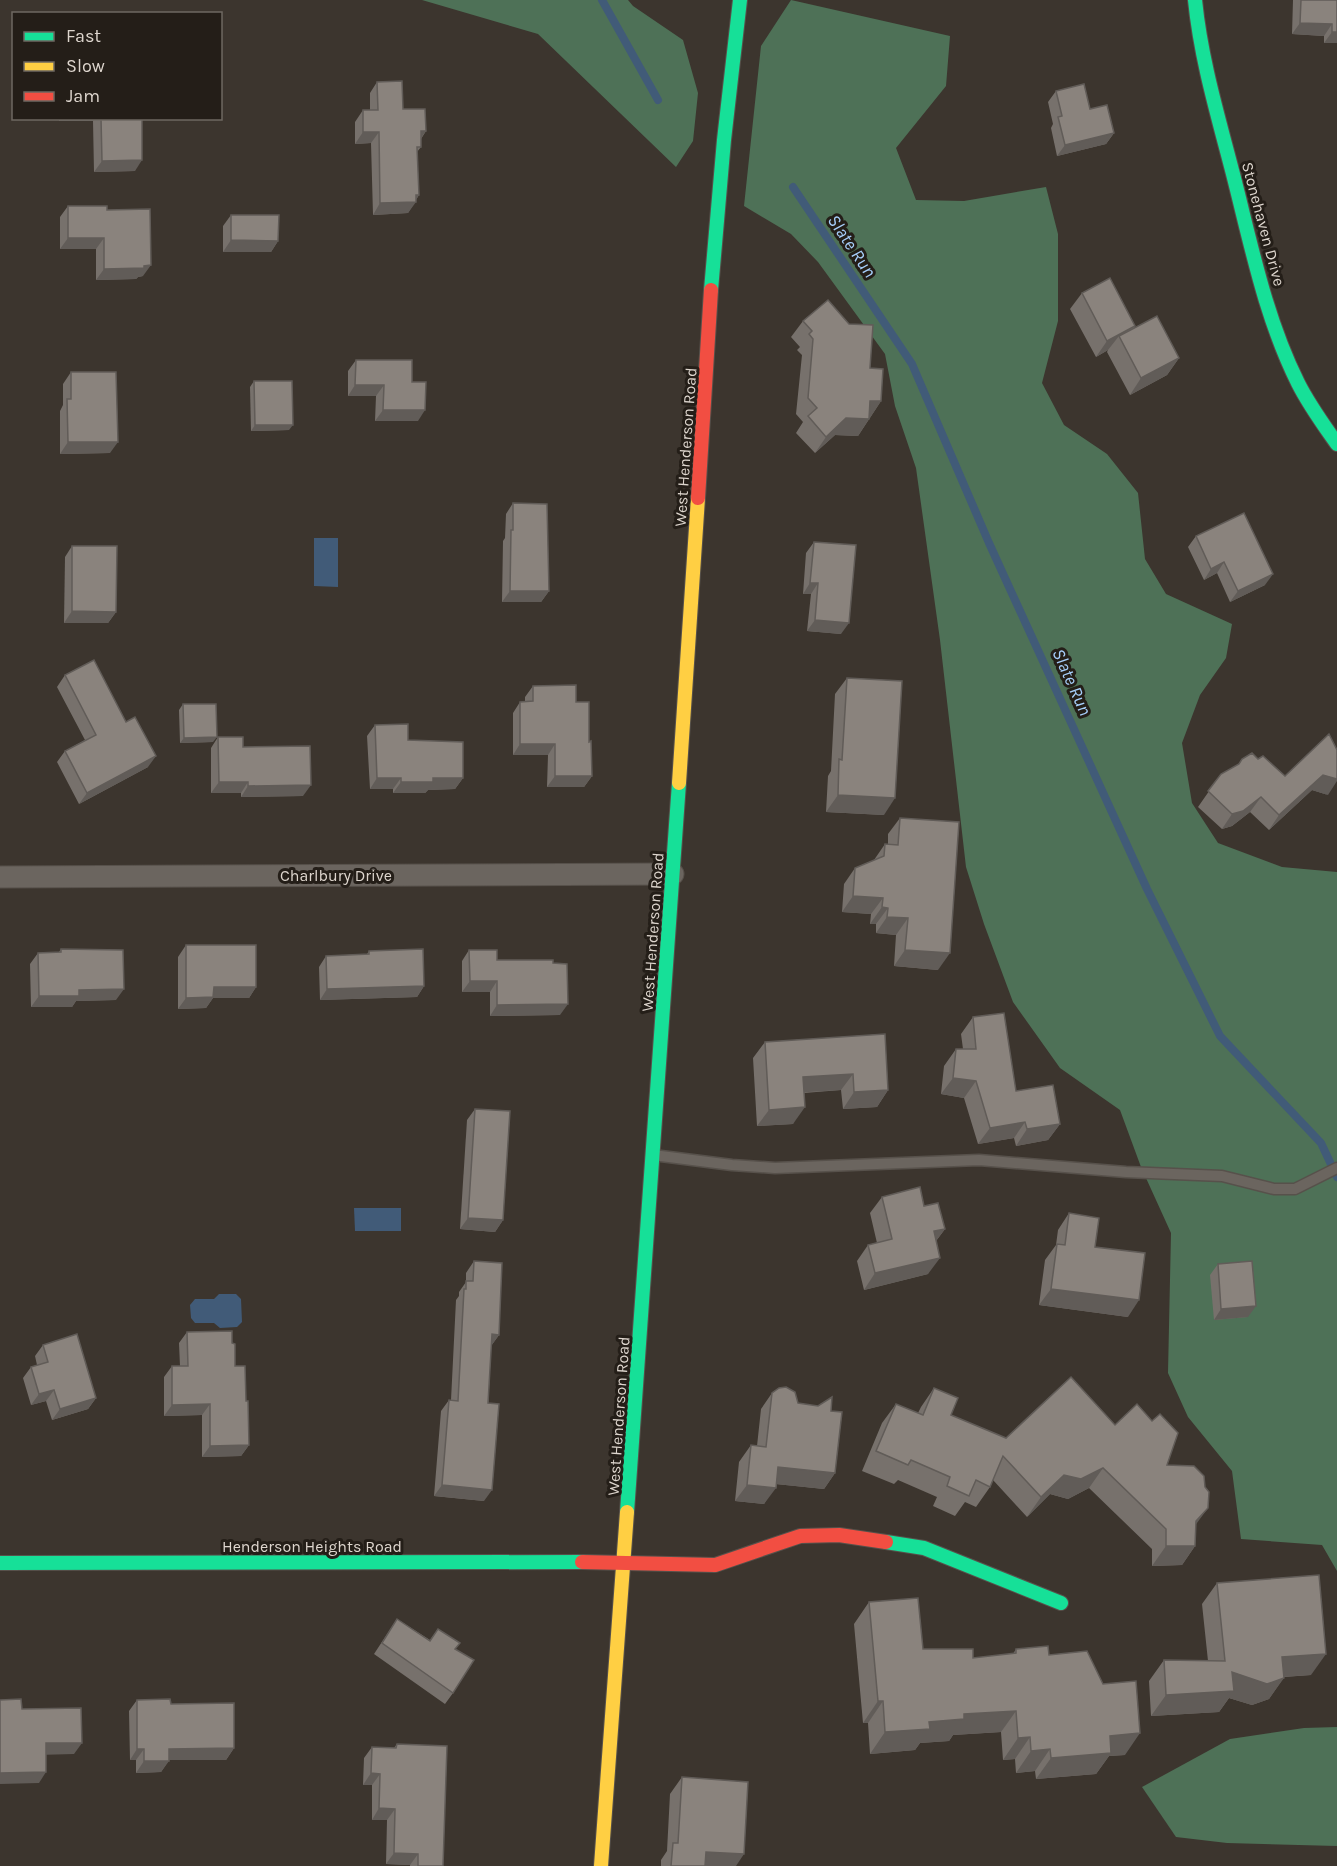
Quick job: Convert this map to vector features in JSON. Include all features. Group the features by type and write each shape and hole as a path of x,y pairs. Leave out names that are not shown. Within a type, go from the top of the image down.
{"main road":[{"name":"West Henderson Road","path":"601,1866 673,874 712,282 724,140 740,0"},
{"name":"Stonehaven Drive","path":"1195,0 1196,22 1218,118 1279,340 1306,399 1337,444"},
{"name":"Henderson Heights Road","path":"0,1563 624,1562 715,1565 800,1536 839,1535 924,1548 1061,1603"}],"street":[{"name":"Charlbury Drive","path":"0,877 673,874"}],"lane":[{"path":"653,1155 775,1168 979,1160 1126,1172 1222,1176 1274,1189 1294,1189 1337,1168"}],"green space":[{"path":"422,0 628,0 633,6 683,40 698,93 693,141 676,167 538,34"},
{"path":"791,0 950,36 946,86 896,148 916,200 964,201 1046,187 1058,234 1058,321 1042,383 1064,425 1107,454 1138,493 1145,559 1166,594 1232,624 1226,658 1200,695 1182,743 1192,803 1218,843 1282,867 1337,872 1337,1571 1322,1545 1241,1539 1232,1471 1188,1417 1168,1373 1171,1233 1141,1167 1120,1110 1060,1068 1013,1002 984,924 966,867 940,640 916,468 895,406 885,354 818,262 791,234 744,206 761,46"},
{"path":"1337,1727 1337,1846 1227,1843 1176,1837 1142,1787 1230,1739 1304,1728"}],"water":[{"path":"314,538 338,538 338,587 314,586"},
{"path":"354,1208 401,1208 401,1231 355,1231"},
{"path":"219,1294 236,1294 241,1299 242,1322 237,1327 220,1328 214,1323 195,1323 191,1318 190,1305 195,1299 214,1299"}],"building":[{"path":"1301,0 1337,0 1337,32 1332,32 1332,24 1300,23"},
{"path":"402,81 403,109 425,109 426,131 421,131 421,147 417,147 419,195 416,195 416,202 380,203 379,132 363,132 363,110 378,110 377,82"},
{"path":"1084,84 1090,109 1107,105 1114,133 1065,145 1058,117 1062,116 1056,91"},
{"path":"101,120 142,120 142,160 102,161"},
{"path":"68,206 107,206 107,210 150,209 151,265 144,266 144,268 104,269 104,238 68,238"},
{"path":"231,215 279,215 278,241 231,240"},
{"path":"1110,278 1135,326 1107,341 1082,293"},
{"path":"828,300 849,324 873,325 870,368 883,369 881,401 870,401 869,419 846,418 826,437 808,416 817,408 808,398 813,339 809,334 812,331 803,321"},
{"path":"1157,316 1179,358 1141,378 1119,336"},
{"path":"356,360 412,360 412,382 426,382 425,410 383,410 384,385 355,385"},
{"path":"71,372 116,372 118,442 68,442 67,399 71,399"},
{"path":"254,381 292,381 293,425 255,425"},
{"path":"513,503 547,504 549,591 510,591"},
{"path":"1244,513 1273,574 1238,591 1224,562 1211,569 1196,536"},
{"path":"814,542 856,545 849,623 815,620 818,583 810,583"},
{"path":"72,546 117,546 116,612 72,611"},
{"path":"94,660 126,722 135,717 156,756 87,793 65,751 96,735 65,675"},
{"path":"847,678 902,681 895,798 838,795"},
{"path":"576,685 576,702 589,702 592,776 555,776 555,744 520,744 520,702 533,701 533,686"},
{"path":"183,704 216,704 217,737 184,738"},
{"path":"408,724 408,740 463,742 463,778 433,778 433,782 401,782 401,778 377,778 375,725"},
{"path":"1329,734 1337,750 1337,779 1323,775 1279,815 1261,797 1243,811 1232,814 1208,791 1221,774 1239,764 1242,759 1252,753 1258,759 1263,756 1285,776"},
{"path":"218,737 243,737 243,747 310,746 311,785 248,786 248,782 219,782"},
{"path":"900,818 959,822 950,953 905,950 908,918 887,917 888,908 882,907 883,898 853,896 855,868 884,856 885,844 898,845"},
{"path":"186,945 256,945 256,987 214,987 213,997 186,998"},
{"path":"61,949 123,950 124,989 79,990 79,996 39,996 38,953 61,952"},
{"path":"423,949 424,986 327,989 326,956 369,954 369,951"},
{"path":"469,950 497,950 497,960 553,960 553,963 567,964 568,1004 497,1005 497,981 470,981"},
{"path":"1004,1013 1016,1091 1053,1085 1060,1124 1027,1129 1025,1122 990,1128 976,1081 953,1078 956,1049 976,1049 973,1017"},
{"path":"885,1034 888,1090 854,1092 853,1074 803,1077 805,1107 769,1110 765,1042"},
{"path":"475,1109 510,1111 503,1220 468,1218"},
{"path":"920,1187 924,1206 938,1203 945,1229 934,1231 940,1258 875,1273 868,1245 892,1239 882,1197"},
{"path":"1069,1213 1099,1218 1095,1247 1145,1253 1139,1300 1051,1289 1057,1244 1065,1245"},
{"path":"474,1261 502,1263 499,1335 492,1334 488,1403 499,1404 492,1490 442,1485 449,1400 458,1401 464,1289 466,1289 466,1281 473,1281"},
{"path":"1252,1261 1256,1306 1221,1309 1218,1264"},
{"path":"232,1331 232,1343 235,1344 235,1366 245,1366 249,1445 210,1446 210,1404 172,1405 172,1366 188,1366 187,1332"},
{"path":"77,1334 96,1398 60,1409 54,1390 39,1394 31,1367 48,1362 43,1345"},
{"path":"1071,1377 1115,1425 1137,1404 1152,1421 1160,1414 1178,1433 1167,1465 1194,1466 1204,1476 1205,1487 1209,1492 1208,1508 1196,1521 1195,1546 1166,1546 1166,1529 1103,1468 1081,1479 1064,1475 1041,1497 1003,1456 990,1487 976,1480 969,1496 947,1486 950,1477 911,1460 908,1465 876,1451 896,1404 923,1415 934,1388 958,1398 951,1415 1006,1438"},
{"path":"786,1387 795,1392 798,1403 818,1406 832,1397 831,1411 842,1412 835,1473 778,1467 776,1488 747,1485 751,1445 766,1447 772,1393 779,1388"},
{"path":"1319,1575 1326,1654 1282,1657 1284,1678 1267,1684 1232,1672 1234,1691 1166,1695 1164,1660 1225,1661 1217,1583"},
{"path":"918,1598 923,1649 973,1649 973,1658 1016,1653 1016,1649 1048,1646 1049,1655 1087,1651 1103,1684 1136,1681 1140,1733 1110,1736 1111,1753 1051,1758 1050,1749 1031,1751 1030,1737 1018,1738 1016,1711 964,1714 964,1719 929,1722 930,1729 885,1732 883,1701 878,1701 869,1602"},
{"path":"397,1619 430,1641 438,1629 460,1643 455,1649 474,1660 453,1693 382,1643"},
{"path":"21,1699 22,1709 81,1708 82,1743 46,1743 46,1772 0,1773 0,1700"},
{"path":"170,1699 171,1704 234,1703 234,1748 169,1749 169,1761 144,1761 144,1749 137,1749 137,1700"},
{"path":"397,1744 447,1746 443,1866 418,1866 418,1854 394,1853 395,1809 379,1808 380,1774 371,1773 372,1747 396,1748"},
{"path":"682,1777 748,1782 744,1854 706,1852 705,1866 671,1866 673,1843 678,1843"}],"waterway":[{"name":"Slate Run","path":"602,0 658,100"},
{"name":"Slate Run","path":"793,187 912,364 989,543 1147,889 1220,1036 1321,1143 1337,1177"}],"traffic: fast":[{"path":"711,290 724,140 740,0"},
{"path":"1195,0 1201,44 1211,88 1253,253 1276,332 1286,358 1311,407 1337,444"},
{"path":"627,1512 679,783"},
{"path":"886,1542 924,1548 1061,1603"},
{"path":"0,1563 582,1562"}],"traffic: slow":[{"path":"679,783 698,498"},
{"path":"601,1866 627,1512"}],"traffic: jam":[{"path":"698,498 711,290"},
{"path":"582,1562 715,1565 800,1536 839,1535 886,1542"}]}
